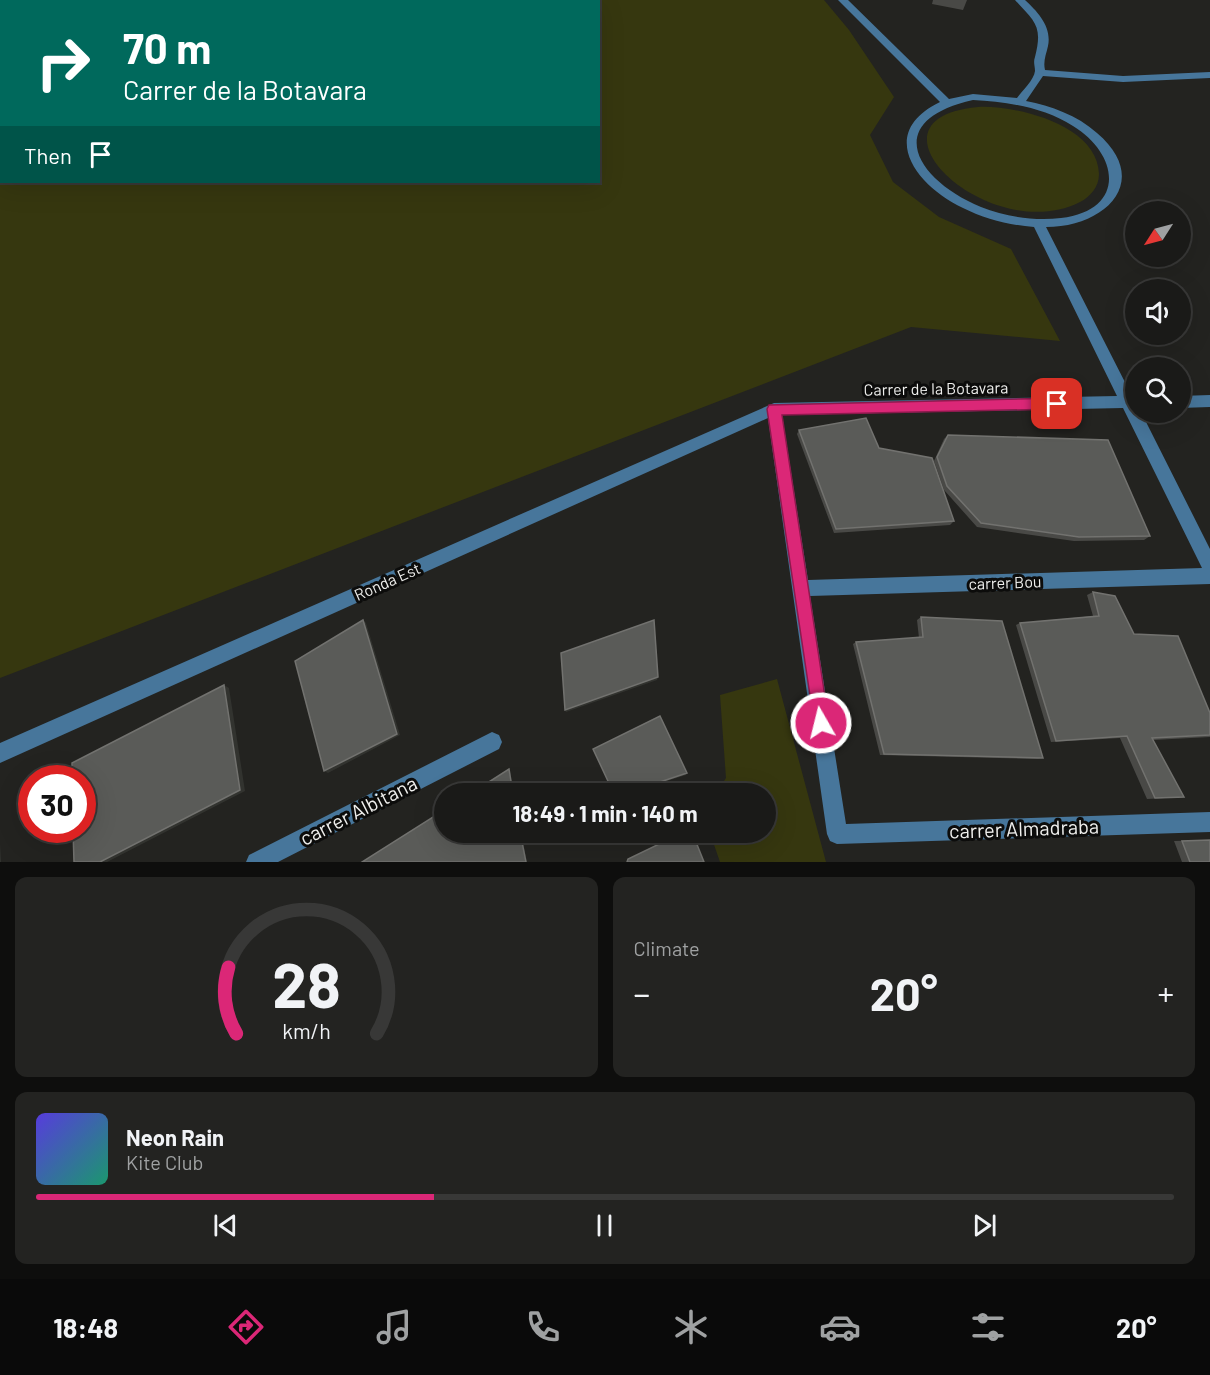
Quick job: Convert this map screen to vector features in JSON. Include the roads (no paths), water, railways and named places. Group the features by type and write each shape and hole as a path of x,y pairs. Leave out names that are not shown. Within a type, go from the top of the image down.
{"street":[{"path":"843,0 946,102"},
{"path":"1020,0 1040,20 1044,40 1037,61 1040,74 1020,101"},
{"path":"1040,74 1123,79 1210,75"},
{"path":"981,97 1020,101 1066,118 1091,134 1108,154 1116,175 1113,195 1097,210 1071,221 1038,223 1004,218 971,207 943,191 923,172 912,153 911,134 914,126 927,112 946,102 981,97"},
{"path":"1038,223 1125,389"},
{"path":"1191,402 1210,401"},
{"name":"Carrer de la Botavara","path":"774,409 1125,402"},
{"path":"774,409 801,588"},
{"name":"Ronda Est","path":"0,753 774,409"},
{"path":"1142,423 1210,566"},
{"name":"carrer Bou","path":"801,588 1210,576"},
{"name":"carrer Almadraba","path":"801,588 837,834 1210,822"},
{"name":"carrer Albitana","path":"256,862 492,742"}]}
